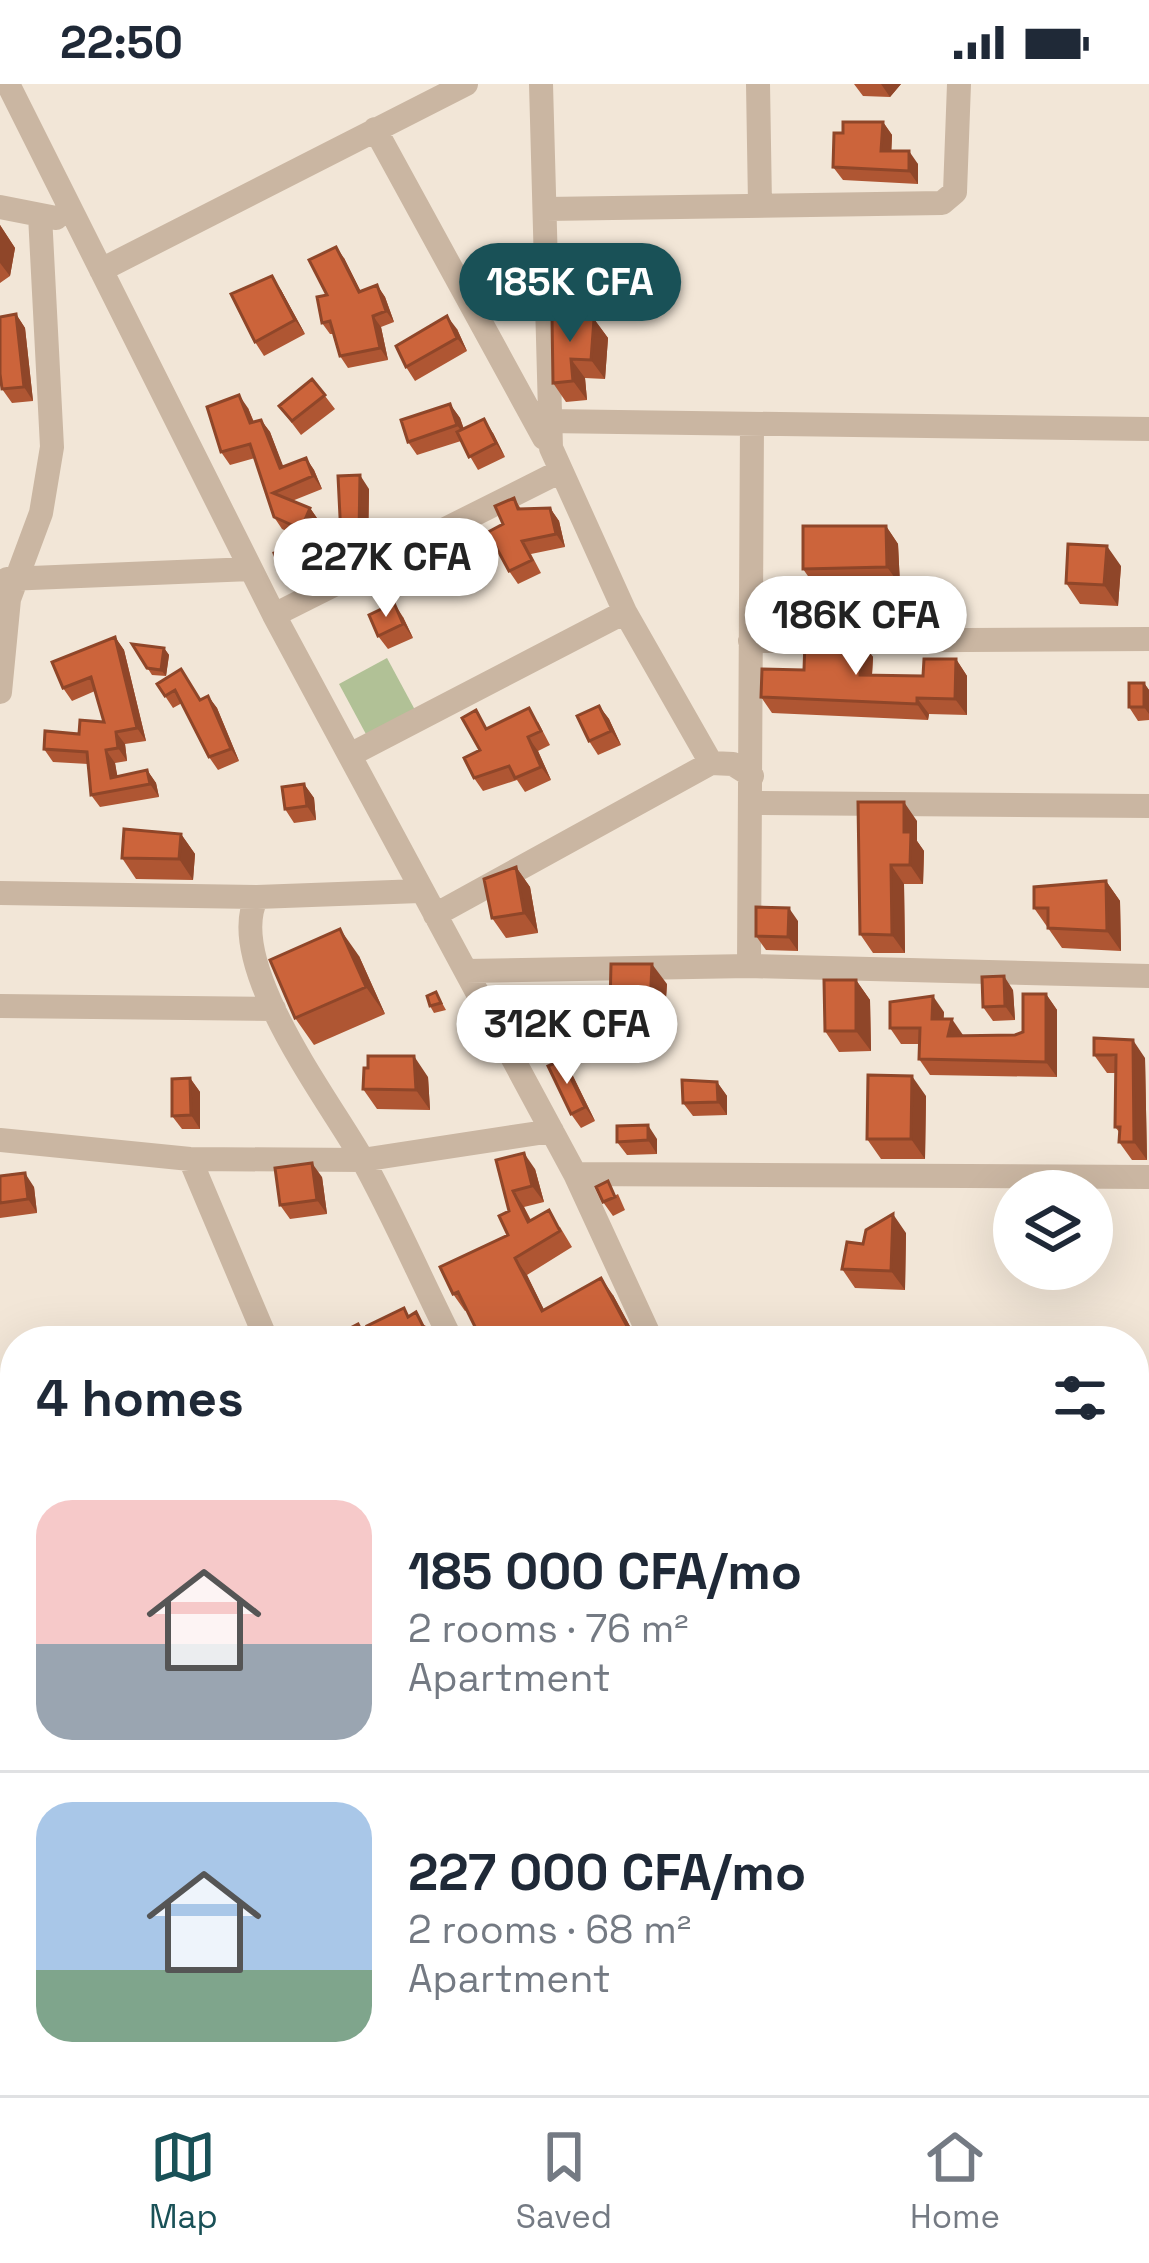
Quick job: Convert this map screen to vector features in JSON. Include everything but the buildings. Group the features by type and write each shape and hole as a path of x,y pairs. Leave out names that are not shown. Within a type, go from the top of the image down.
{"street":[{"path":"8,84 250,569 575,1174 645,1326"},
{"path":"101,270 466,84"},
{"path":"541,84 546,421 555,460"},
{"path":"758,84 760,204"},
{"path":"546,209 950,199 956,192 959,84"},
{"path":"375,130 555,460 625,612 711,764"},
{"path":"0,206 76,222"},
{"path":"0,692 8,579 41,513 52,447 40,215"},
{"path":"546,421 1149,428"},
{"path":"749,966 752,424"},
{"path":"274,615 555,460"},
{"path":"8,579 250,569"},
{"path":"350,755 625,612"},
{"path":"750,641 1149,639"},
{"path":"435,915 711,764 733,764 752,776"},
{"path":"752,802 1149,806"},
{"path":"0,893 257,896 420,891"},
{"path":"257,896 250,927 274,1009 362,1160 445,1326"},
{"path":"466,971 749,966 1149,976"},
{"path":"0,1006 274,1009"},
{"path":"0,1140 190,1159 362,1160 552,1131"},
{"path":"190,1159 261,1326"},
{"path":"575,1174 1149,1177"}],"green space":[{"path":"387,658 415,710 367,736 339,684"}]}
